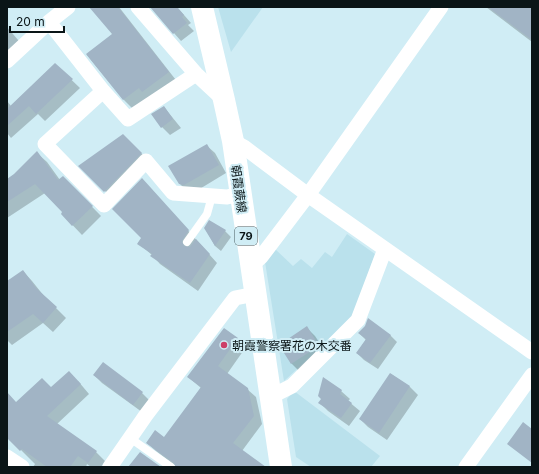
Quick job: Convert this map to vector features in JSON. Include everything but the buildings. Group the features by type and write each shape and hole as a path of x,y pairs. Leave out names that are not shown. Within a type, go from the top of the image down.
{"main road":[{"name":"朝霞蕨線","path":"202,7 232,141 280,467"}],"street":[{"path":"7,61 49,22 68,7"},
{"path":"138,7 196,74 224,100"},
{"path":"251,266 261,257 308,195 441,7"},
{"path":"49,22 128,119 196,74"},
{"path":"103,90 45,144 104,205 146,161 173,193 226,197 240,194"},
{"path":"232,141 244,147 308,195 532,352"},
{"path":"270,397 292,386 358,320 385,249"},
{"path":"110,467 146,415 234,298 255,294"},
{"path":"466,467 532,375"},
{"path":"7,456 22,467"}],"lane":[{"path":"187,242 207,214 212,196"},
{"path":"130,438 171,467"}],"shaded area":[{"path":"218,7 263,7 231,52"},
{"path":"347,234 375,254 352,319 284,381 265,262 274,248 293,266 301,259 312,268 325,252 332,257"},
{"path":"294,391 380,456 371,467 311,467 296,457 287,399"}],"place":[{"name":"朝霞警察署花の木交番","path":"224,345"}]}
